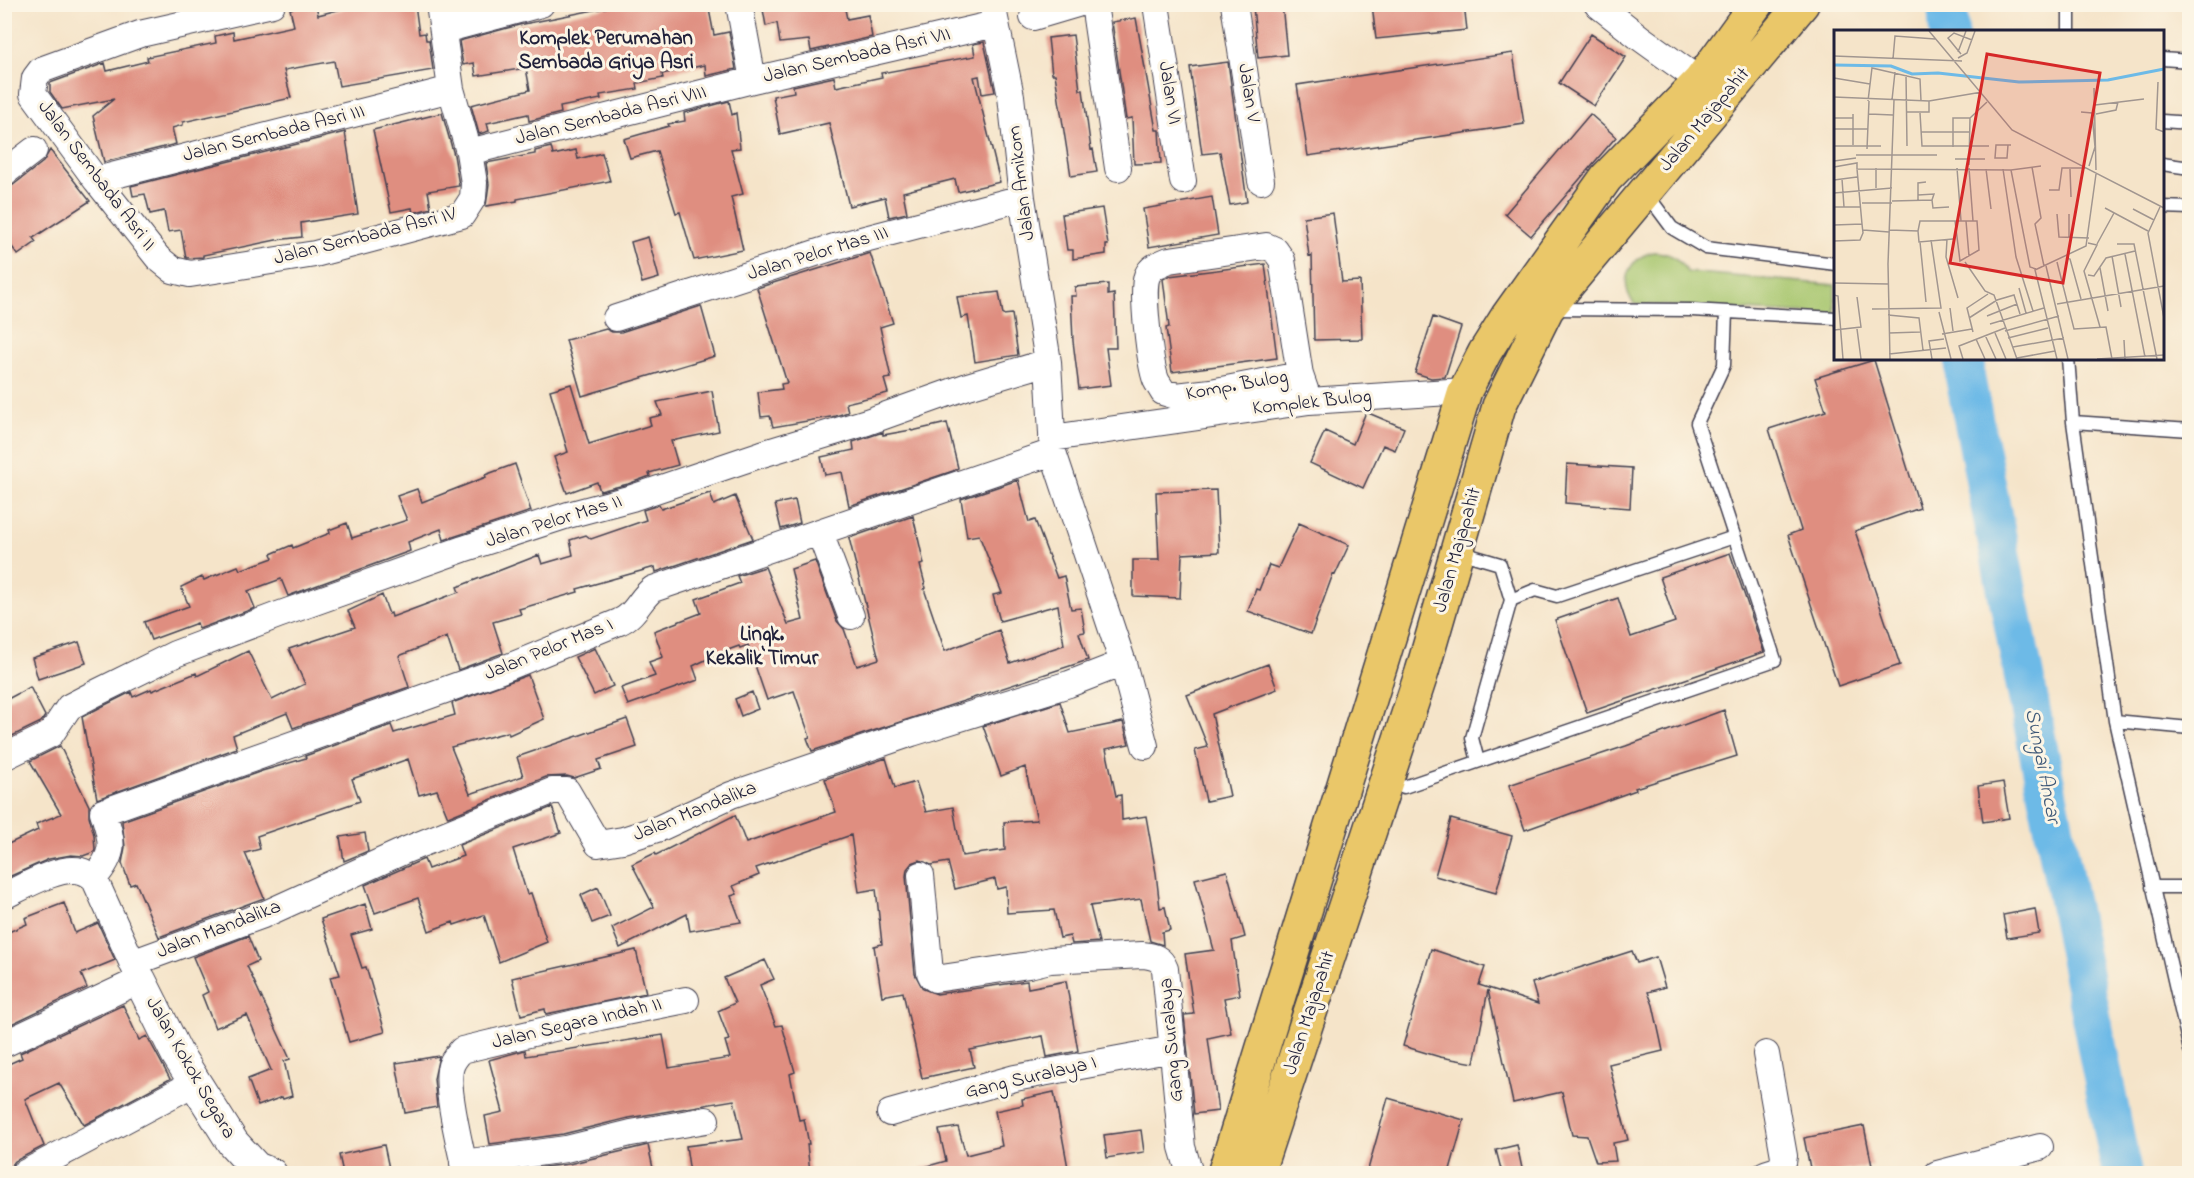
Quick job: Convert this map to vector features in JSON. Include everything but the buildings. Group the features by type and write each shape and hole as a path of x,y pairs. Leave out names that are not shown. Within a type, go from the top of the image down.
{"main road":[{"name":"Jalan Majapahit","path":"1224,1173 1465,391 1485,352 1507,317 1606,178 1700,81 1756,4"},
{"name":"Jalan Majapahit","path":"1257,1173 1422,672 1499,406 1547,309 1645,192 1793,7"},
{"path":"1422,533 1458,550"}],"street":[{"name":"Jalan Sembada Asri II","path":"190,274 173,270 158,258 96,180 33,94 35,78 41,70 140,34 272,4"},
{"path":"439,4 451,89 469,152"},
{"path":"444,30 540,4"},
{"path":"739,4 753,80"},
{"path":"1033,17 1077,4"},
{"path":"1094,4 1118,168"},
{"name":"Jalan VI","path":"1156,4 1183,181"},
{"name":"Jalan V","path":"1234,4 1261,181"},
{"path":"1597,4 1700,81"},
{"name":"Jalan Sembada Asri VII","path":"753,80 994,14"},
{"name":"Jalan Amikom","path":"994,14 1011,96 1022,198 1048,362 1053,445 1123,663 1145,746"},
{"name":"Jalan Sembada Asri VIII","path":"469,152 753,80"},
{"name":"Jalan Sembada Asri III","path":"96,180 451,89"},
{"path":"4,173 34,150"},
{"name":"Jalan Sembada Asri IV","path":"190,274 315,254 462,215 473,198 474,183 469,152"},
{"name":"Jalan Pelor Mas III","path":"616,318 834,247 1022,198"},
{"name":"Komp. Bulog","path":"1300,375 1211,392 1176,396 1163,392 1156,381 1144,293 1146,277 1151,269 1156,265 1180,259 1266,246 1275,250 1282,260 1300,375 1309,400"},
{"name":"Jalan Pelor Mas II","path":"4,757 51,734 69,707 175,654 278,615 463,549 568,515 632,498 867,422 968,386 1048,362"},
{"name":"Komplek Bulog","path":"1053,445 1309,400 1465,391"},
{"name":"Jalan Pelor Mas I","path":"94,878 105,866 112,843 103,812 501,670 626,619 636,611 646,594 653,589 820,532 1053,445"},
{"path":"820,532 851,616"},
{"name":"Jalan Mandalika","path":"136,972 405,850 552,791 567,791 598,844 623,840 660,828 731,795 922,730 1069,684 1123,663"},
{"path":"4,896 36,881 74,870 84,871 94,878 136,972 4,1044"},
{"name":"Gang Suralaya","path":"921,875 932,977 935,980 1050,960 1152,956 1162,961 1165,969 1182,1147 1190,1173"},
{"name":"Jalan Kokok Segara","path":"136,972 177,1054 233,1143 261,1172"},
{"name":"Jalan Segara Indah II","path":"465,1168 450,1089 450,1070 457,1055 468,1048 600,1017 686,1000"},
{"name":"Gang Suralaya I","path":"890,1113 1015,1078 1173,1049"},
{"path":"1765,1173 1779,1170 1783,1166 1784,1156 1766,1054"},
{"path":"23,1173 196,1082"},
{"path":"465,1168 706,1120"},
{"path":"1937,1173 2040,1147"}],"lane":[{"path":"2069,4 2069,30"},
{"path":"2164,59 2190,61"},
{"path":"2164,121 2190,123"},
{"path":"2164,164 2190,168"},
{"path":"1645,192 1672,228 1706,248 1834,264"},
{"path":"2164,207 2190,208"},
{"path":"1547,309 1726,312 1834,318"},
{"path":"1386,780 1404,787 1775,660 1696,423 1724,365 1726,312"},
{"path":"2068,360 2073,422 2115,721 2189,1049"},
{"path":"2073,422 2190,430"},
{"path":"1511,600 1535,590 1557,596 1734,537"},
{"path":"1458,550 1500,564 1511,600 1472,738 1478,761"},
{"path":"2115,721 2190,728"},
{"path":"2152,887 2190,887"}],"green space":[{"path":"1653,252 1664,253 1681,263 1687,272 1834,285 1834,315 1634,304 1627,288 1628,273 1637,260"}],"waterway":[{"name":"Sungai Ancar","path":"1947,4 1949,30"},
{"name":"Sungai Ancar","path":"1965,360 1965,377 2122,1174"}],"district":[{"name":"Komplek Perumahan Sembada Griya Asri","path":"606,51"},
{"name":"Lingk. Kekalik Timur","path":"762,647"}]}
